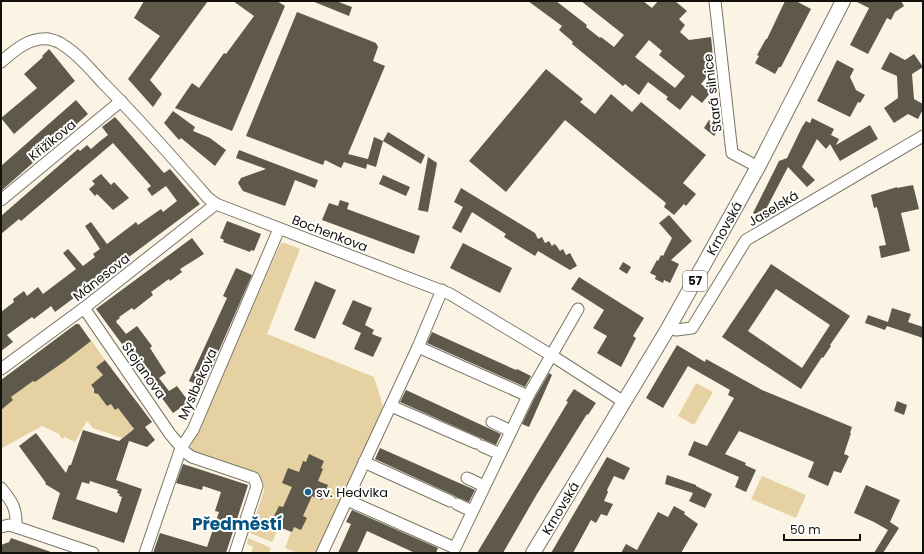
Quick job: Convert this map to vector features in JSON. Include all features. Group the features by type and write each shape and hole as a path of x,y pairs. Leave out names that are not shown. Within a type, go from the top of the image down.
{"main road":[{"name":"Krnovská","path":"533,553 669,327 758,167 843,1"}],"street":[{"name":"Stará silnice","path":"715,1 732,153 758,167"},
{"name":"Bochenkova","path":"1,62 17,47 28,42 39,39 50,39 62,44 73,52 121,101 208,198 216,204 442,290 551,355 624,402"},
{"name":"Křižíkova","path":"1,200 121,101"},
{"name":"Jaselská","path":"669,327 676,330 692,328 746,240 923,136"},
{"name":"Mánesova","path":"1,370 84,308 216,204"},
{"name":"Myslbekova","path":"145,553 181,448 192,430 280,229"},
{"path":"322,553 418,347 442,290"},
{"name":"Stojanova","path":"84,308 181,448"},
{"path":"347,500 455,548 528,396 578,309"},
{"path":"418,347 528,396"},
{"path":"391,406 500,454"},
{"path":"492,422 511,431"},
{"path":"181,448 189,455 254,478 257,486 235,553"},
{"path":"364,462 472,511"},
{"path":"468,478 484,486"},
{"path":"1,488 16,510 16,527"},
{"path":"1,526 9,525 16,527 93,553"}],"shaded area":[{"path":"281,243 285,243 300,249 267,334 374,377 383,406 381,428 375,425 317,553 297,553 285,548 291,532 279,527 272,542 250,533 264,491 263,483 259,476 189,450"},
{"path":"91,340 105,360 96,367 100,371 109,365 112,368 91,385 95,393 97,393 107,406 111,403 115,409 137,401 142,409 127,419 135,431 131,431 122,438 93,428 87,421 75,442 65,437 62,439 59,434 42,426 2,448 1,404 9,403 13,400 11,397 33,380 34,382"},
{"path":"696,383 713,392 694,425 678,416"},
{"path":"762,476 806,495 796,518 751,499"},
{"path":"248,538 271,548 269,553 251,553 253,547 247,544"}],"building":[{"path":"144,1 208,1 150,80 162,94 153,107 128,79 160,36 134,18"},
{"path":"233,1 277,1 285,6 232,131 175,108 192,83 199,88 224,53 226,54 254,16"},
{"path":"312,1 336,1 352,7 349,16"},
{"path":"528,1 556,1 587,25 586,27 614,47 624,35 581,1 643,1 652,8 658,1 675,1 687,11 679,19 685,25 680,32 689,40 711,37 714,68 701,84 711,92 702,103 692,95 680,110 666,99 668,97 648,82 639,95 625,84 623,86 572,44 573,42 559,30 562,26","holes":["649,40 662,51 659,55 685,76 675,88 635,57"]},
{"path":"785,1 796,1 811,9 781,67 779,67 775,74 755,63 759,56 757,55 767,39"},
{"path":"855,1 901,1 904,6 895,12 891,20 887,18 868,54 850,45 869,8"},
{"path":"297,12 376,43 378,47 373,61 385,66 348,154 368,159 374,137 383,141 376,167 367,164 366,169 344,162 341,168 325,160 323,165 246,136"},
{"path":"49,49 75,81 14,134 1,118 37,88 24,74 43,57 42,56"},
{"path":"890,52 905,60 914,54 923,67 912,74 914,99 923,104 923,109 918,119 908,114 894,123 884,108 898,98 897,76 881,69"},
{"path":"837,60 854,69 850,77 856,90 865,95 860,103 858,102 850,117 817,101"},
{"path":"546,69 583,99 580,102 595,114 611,94 632,112 641,102 706,155 683,183 696,194 686,206 684,204 674,215 664,207 666,203 565,120 506,192 469,161"},
{"path":"76,100 88,114 1,191 1,166"},
{"path":"173,111 195,127 193,131 210,138 226,150 215,166 181,138 179,140 164,123"},
{"path":"115,117 164,173 170,169 200,204 55,312 51,306 34,319 32,317 7,335 13,342 1,351 1,312 14,302 13,299 24,291 27,296 38,287 43,294 76,269 63,253 68,249 83,266 95,257 93,254 100,249 85,226 91,222 107,244 136,222 138,225 161,209 163,212 177,201 166,186 152,196 147,189 151,186 113,143 21,221 19,219 1,234 1,216 78,149 80,151 87,145 91,149 108,135 102,127"},
{"path":"812,118 834,129 831,135 839,139 836,145 870,125 878,139 840,161 830,144 826,149 817,139 802,167 815,180 807,187 788,167 764,213 762,212 760,217 753,213 779,161 787,158 802,127 806,121 810,123"},
{"path":"709,120 720,128 714,136 704,128"},
{"path":"388,132 425,155 421,164 383,141"},
{"path":"239,150 318,180 315,188 295,180 285,206 243,191 238,183 241,178 266,169 236,158"},
{"path":"428,157 437,163 428,212 418,210"},
{"path":"101,174 111,185 114,182 129,198 113,210 97,194 95,196 89,189 95,184 92,181"},
{"path":"383,175 410,187 406,196 379,184"},
{"path":"913,185 919,209 901,213 910,251 881,258 879,246 886,245 877,207 874,208 871,195 897,187"},
{"path":"461,188 535,233 538,239 542,237 545,243 549,241 552,246 554,244 556,245 560,251 563,249 566,255 570,253 577,266 570,270 538,251 535,256 504,237 506,234 472,212 461,233 452,228 463,207 454,202"},
{"path":"340,200 349,203 347,209 420,236 414,254 322,220 329,203 338,206"},
{"path":"669,215 692,241 671,260 679,264 670,283 664,280 663,283 655,279 656,276 650,273 657,260 658,261 661,255 663,256 672,238 659,223"},
{"path":"227,221 261,234 254,251 251,250 250,252 223,242 224,240 220,238"},
{"path":"192,238 204,254 180,269 182,272 151,292 153,295 134,310 132,308 119,317 120,318 116,321 116,323 126,334 137,326 152,346 150,348 166,373 159,378 169,391 177,386 189,402 173,413 96,309"},
{"path":"463,243 512,268 500,293 450,268"},
{"path":"623,262 631,267 627,274 619,269"},
{"path":"771,264 850,316 801,389 722,337","holes":["776,289 830,325 802,368 748,331"]},
{"path":"236,268 252,275 203,387 189,381 227,298 223,296"},
{"path":"579,277 644,318 633,336 636,338 621,367 597,353 607,336 593,328 604,310 571,289"},
{"path":"315,281 336,290 315,339 294,330"},
{"path":"353,300 372,308 365,325 374,330 372,334 382,338 373,357 354,349 361,333 342,324"},
{"path":"892,308 911,314 908,322 923,327 923,338 887,326 885,330 865,323 868,315 888,322"},
{"path":"76,324 79,324 91,341 35,382 33,381 11,397 13,400 1,410 1,380"},
{"path":"432,332 531,376 525,387 427,343"},
{"path":"677,345 705,362 706,359 762,390 852,427 844,454 849,456 841,473 834,471 828,486 808,477 814,462 739,431 725,454 746,463 745,465 756,470 746,492 735,487 739,477 688,455 694,441 707,446 734,398 728,395 730,390 688,366 663,408 646,398"},
{"path":"105,360 152,422 145,427 155,440 147,447 129,441 116,480 142,489 124,543 52,519 60,493 45,484 46,483 19,446 36,433 66,473 69,465 71,465 83,430 119,441 134,429 118,408 115,410 111,404 107,406 98,394 94,393 94,389 91,385 103,375 96,367","holes":["90,481 118,490 117,493 122,497 117,513 76,499 82,482 89,484"]},
{"path":"549,373 552,375 529,427 522,424 534,399"},
{"path":"574,389 596,403 588,415 587,414 537,494 503,553 477,553 568,402 566,401"},
{"path":"406,390 501,434 496,445 400,402"},
{"path":"897,401 907,405 904,415 894,411"},
{"path":"380,448 475,490 469,502 375,459"},
{"name":"sv. Hedvika","path":"309,454 324,461 321,468 323,469 318,481 328,485 322,500 312,496 303,516 307,518 301,530 294,527 292,532 279,527 281,522 273,518 279,506 283,507 292,487 282,483 288,468 299,472 303,461 306,462"},
{"path":"607,457 630,468 624,480 614,476 607,490 608,492 604,501 613,504 607,516 601,514 596,523 591,520 573,553 551,553"},
{"path":"183,464 248,485 226,553 153,553 160,533 207,547 219,512 215,511 221,492 203,486 202,490 176,483"},
{"path":"667,475 696,485 712,494 705,508 689,501 693,493 665,484"},
{"path":"866,485 900,500 890,522 899,528 883,553 874,553 888,530 854,513"},
{"path":"674,506 685,512 684,514 698,524 681,553 621,553 626,544 637,550 658,512 668,517"},
{"path":"352,510 438,548 436,553 415,553 367,531 357,553 338,553 351,524 346,522"},
{"path":"11,538 51,553 1,553 1,545 9,542"}],"place":[{"name":"sv. Hedvika","path":"308,492"}],"district":[{"name":"Předměstí","path":"237,524"}]}
